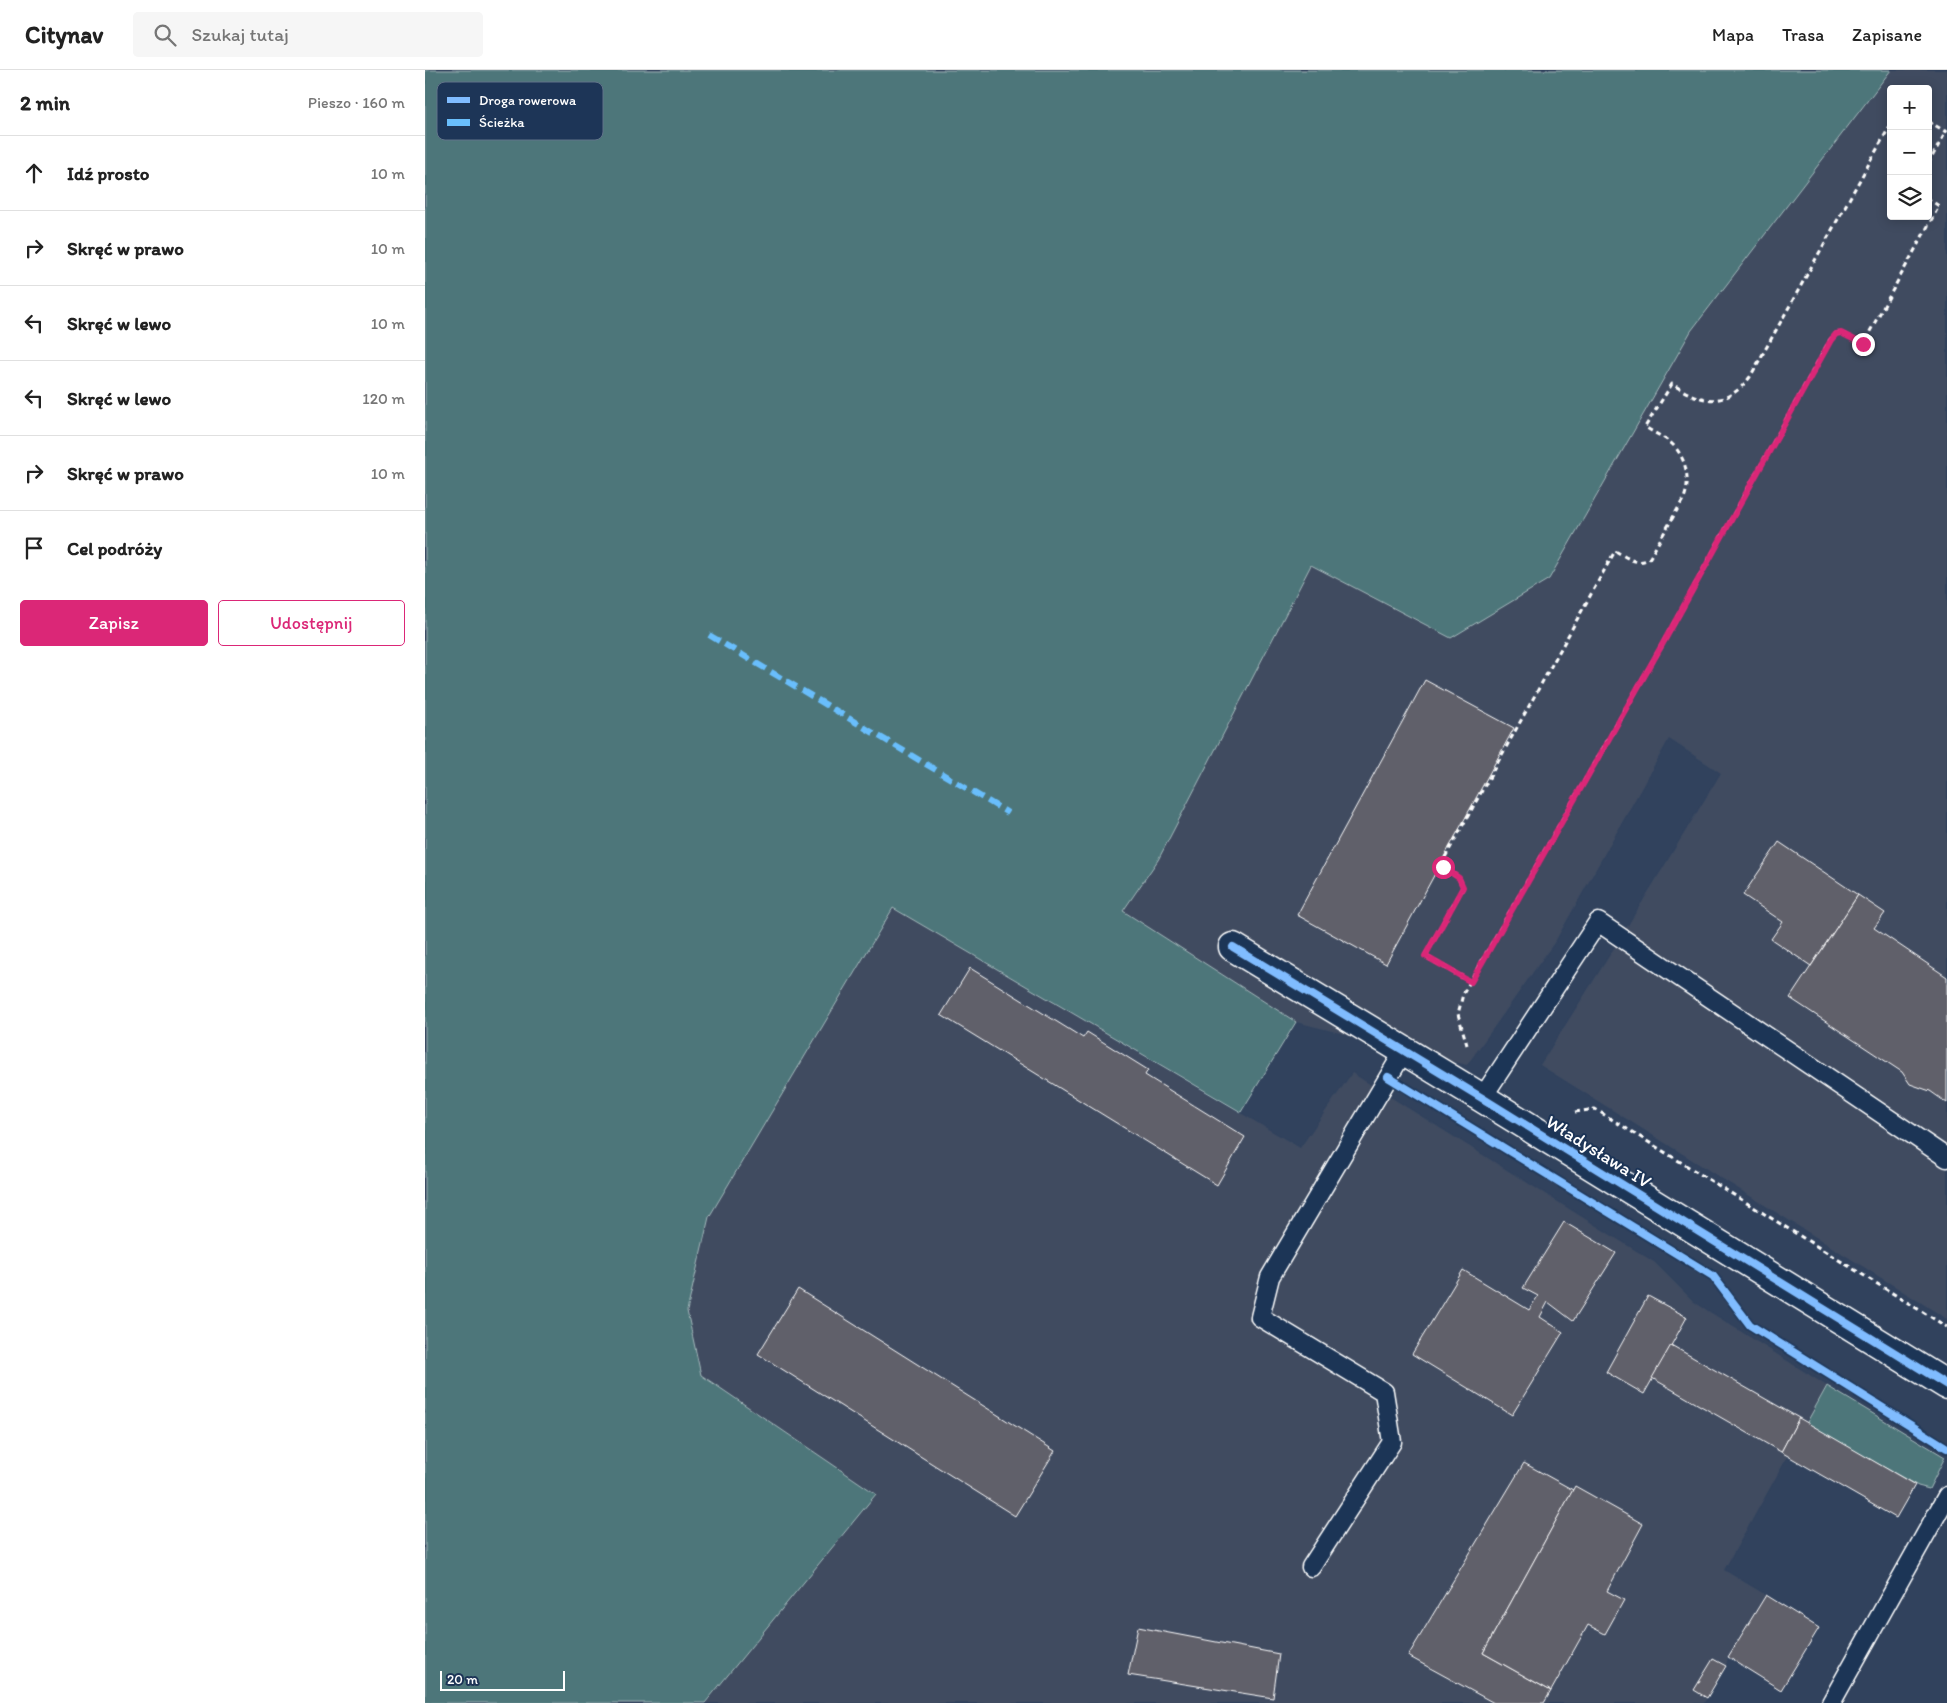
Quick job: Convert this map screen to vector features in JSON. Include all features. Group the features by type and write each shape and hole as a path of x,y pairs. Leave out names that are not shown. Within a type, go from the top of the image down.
{"street":[{"name":"Władysława IV","path":"1233,947 1947,1385"}],"lane":[{"path":"1482,1098 1598,922 1947,1158"},
{"path":"1311,1567 1392,1442 1384,1392 1260,1317 1270,1277 1403,1050"},
{"path":"1831,1703 1947,1496"}],"path":[{"path":"1932,123 1946,131 1932,157"},
{"path":"1471,982 1425,956 1463,887 1459,878 1447,870 1443,861 1615,550 1634,562 1641,563 1649,559 1684,498 1688,489 1686,471 1677,451 1671,444 1645,427 1672,384 1689,396 1703,400 1716,400 1739,391 1750,377 1888,130"},
{"path":"1932,202 1939,206 1932,219"},
{"path":"1471,1049 1465,1044 1458,1014 1463,994 1657,654 1831,340 1836,334 1841,333 1863,344 1931,220"},
{"path":"1569,1113 1595,1109 1947,1327"}],"shaded area":[{"path":"1891,70 1947,70 1947,1319 1540,1065 1721,773 1669,739 1556,940 1467,1065 1296,1022 1123,911 1158,860 1311,564 1451,638 1549,579 1691,331"},
{"path":"893,908 1300,1148 1352,1073 1654,1262 1694,1302 1827,1386 1724,1570 1766,1595 1728,1657 1726,1666 1704,1703 705,1703 876,1494 701,1375 687,1311 709,1217"}],"green space":[{"path":"425,70 1891,70 1691,331 1549,579 1451,638 1311,565 1158,860 1123,911 1296,1022 1241,1112 893,908 709,1217 687,1311 701,1375 876,1494 705,1703 425,1703"},
{"path":"1827,1386 1945,1457 1929,1489 1918,1486 1806,1424"}],"building":[{"path":"1425,680 1514,728 1386,964 1297,915"},
{"path":"1779,842 1858,895 1811,966 1771,939 1783,922 1743,895"},
{"path":"1858,895 1885,913 1874,928 1947,977 1947,1103 1930,1091 1910,1084 1902,1072 1790,998"},
{"path":"970,968 1083,1038 1087,1032 1148,1070 1145,1075 1245,1137 1217,1185 941,1015"},
{"path":"1564,1222 1616,1253 1573,1321 1548,1302 1540,1317 1563,1332 1512,1415 1412,1354 1463,1270 1529,1310 1538,1296 1523,1288"},
{"path":"798,1289 1055,1451 1015,1516 758,1354"},
{"path":"1648,1296 1687,1317 1644,1394 1606,1372"},
{"path":"1671,1345 1799,1418 1781,1452 1652,1378"},
{"path":"1799,1418 1915,1485 1896,1518 1781,1452"},
{"path":"1524,1463 1573,1490 1483,1653 1551,1691 1544,1703 1494,1703 1408,1656"},
{"path":"1575,1486 1643,1524 1607,1591 1624,1600 1605,1634 1588,1625 1551,1691 1483,1653"},
{"path":"1766,1595 1819,1628 1781,1690 1728,1657"},
{"path":"1138,1627 1279,1654 1273,1698 1128,1675"},
{"path":"1713,1659 1726,1666 1707,1698 1694,1690"}],"marked path":[{"path":"709,635 1008,813"}],"cycle path":[{"path":"1233,947 1947,1385"},
{"path":"1388,1077 1713,1276 1750,1325 1947,1448"}],"route":[{"path":"1443,867 1459,878 1463,887 1462,893 1425,956 1471,982 1662,645 1831,340 1836,334 1841,333 1863,344"}]}
